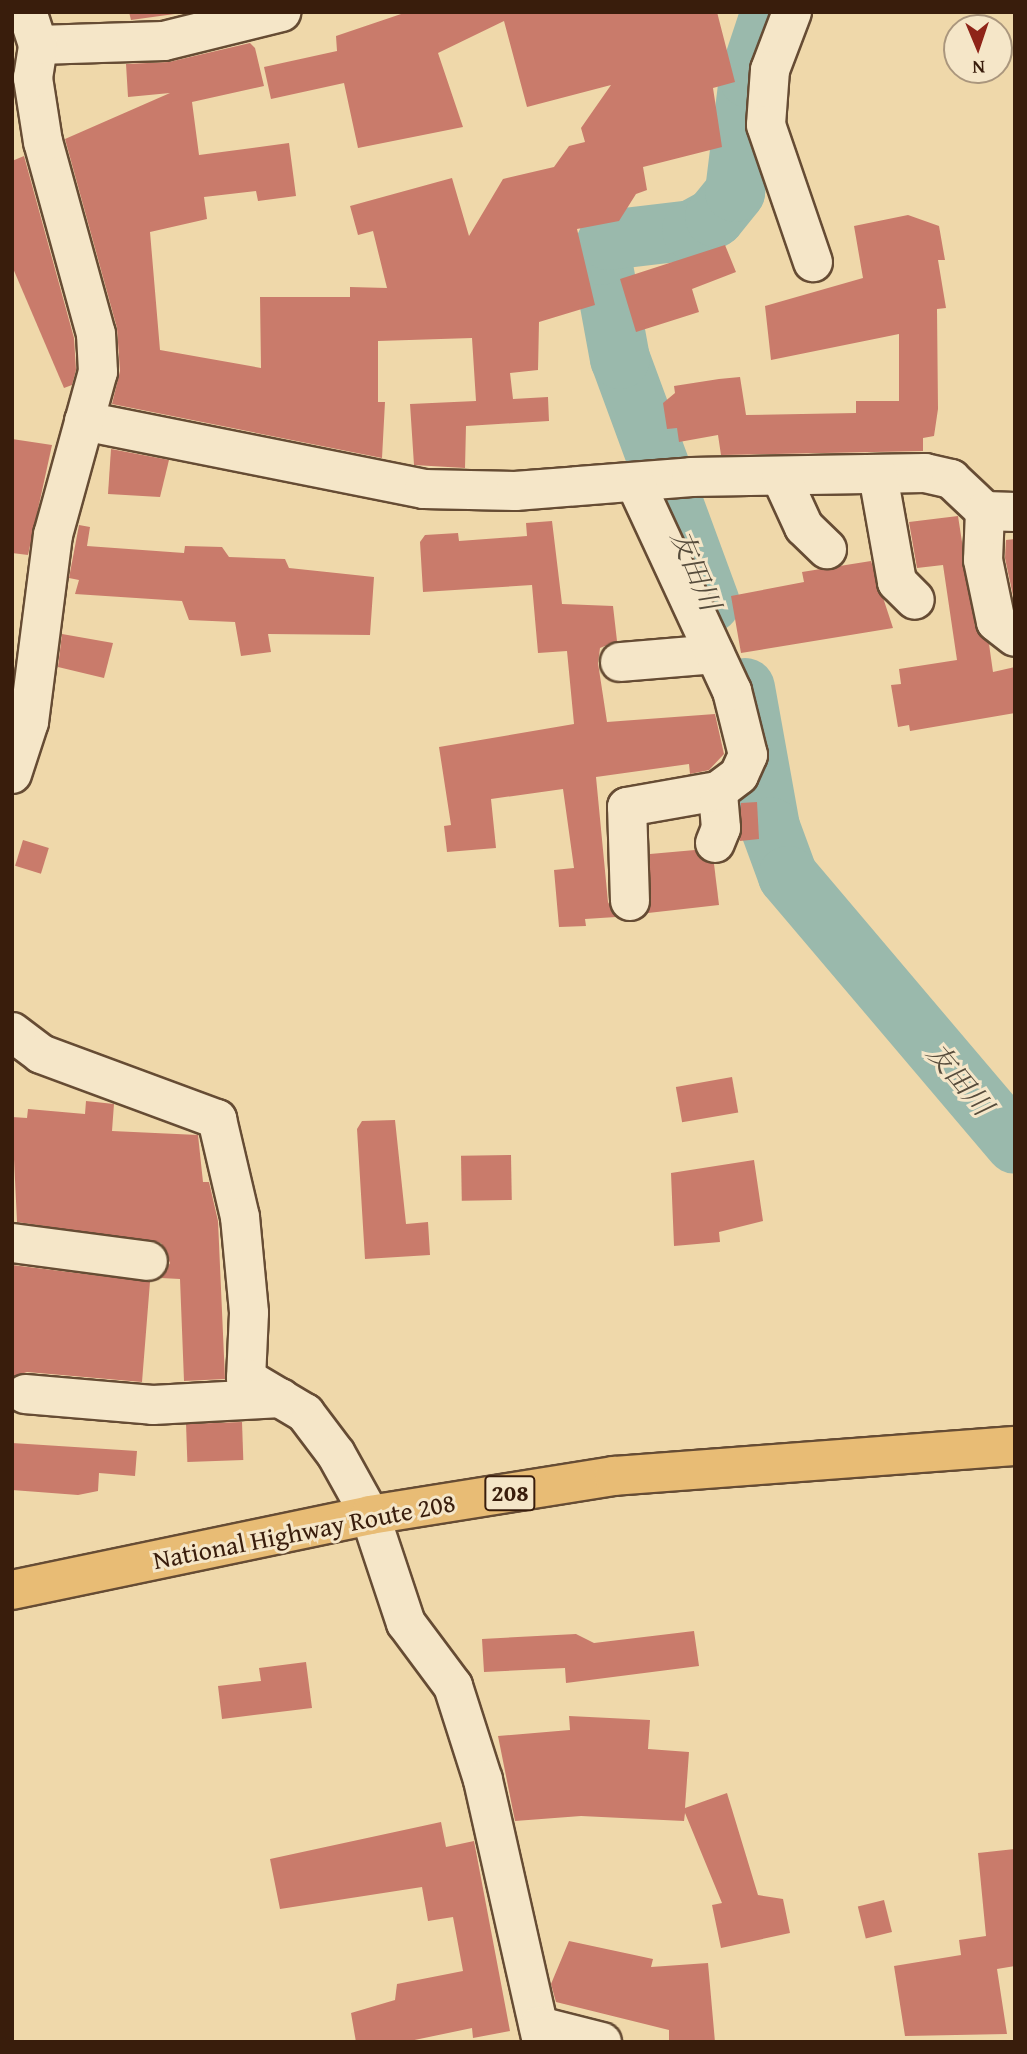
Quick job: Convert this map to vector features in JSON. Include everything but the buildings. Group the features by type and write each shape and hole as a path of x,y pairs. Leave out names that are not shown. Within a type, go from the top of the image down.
{"highway":[{"name":"National Highway Route 208","path":"12,1590 370,1515 614,1476 1015,1446"}],"street":[{"path":"12,774 29,722 52,535 98,372 96,334 43,142 33,78 33,29 164,41 281,12"},
{"path":"792,12 770,70 766,125 813,262"},
{"path":"84,421 424,489 515,491 691,477 878,475 951,479 1000,511 983,560 996,622 1015,637"},
{"path":"878,475 897,582 915,600"},
{"path":"781,477 804,527 827,549"},
{"path":"630,901 627,807 719,791 739,775 748,755 715,654 641,482"},
{"path":"620,662 715,654"},
{"path":"715,843 721,828 719,791"},
{"path":"12,1032 41,1054 217,1119 240,1217 249,1313 246,1378 305,1413 370,1515 406,1623 453,1686 483,1780 540,2034 602,2042"},
{"path":"12,1243 148,1261"},
{"path":"25,1394 153,1405 281,1398"}],"waterway":[{"name":"友田川","path":"710,603 620,359 601,255 608,240 692,230 715,217 735,192 749,78 771,12"},
{"name":"友田川","path":"745,688 770,827 788,876 1015,1144"}]}
